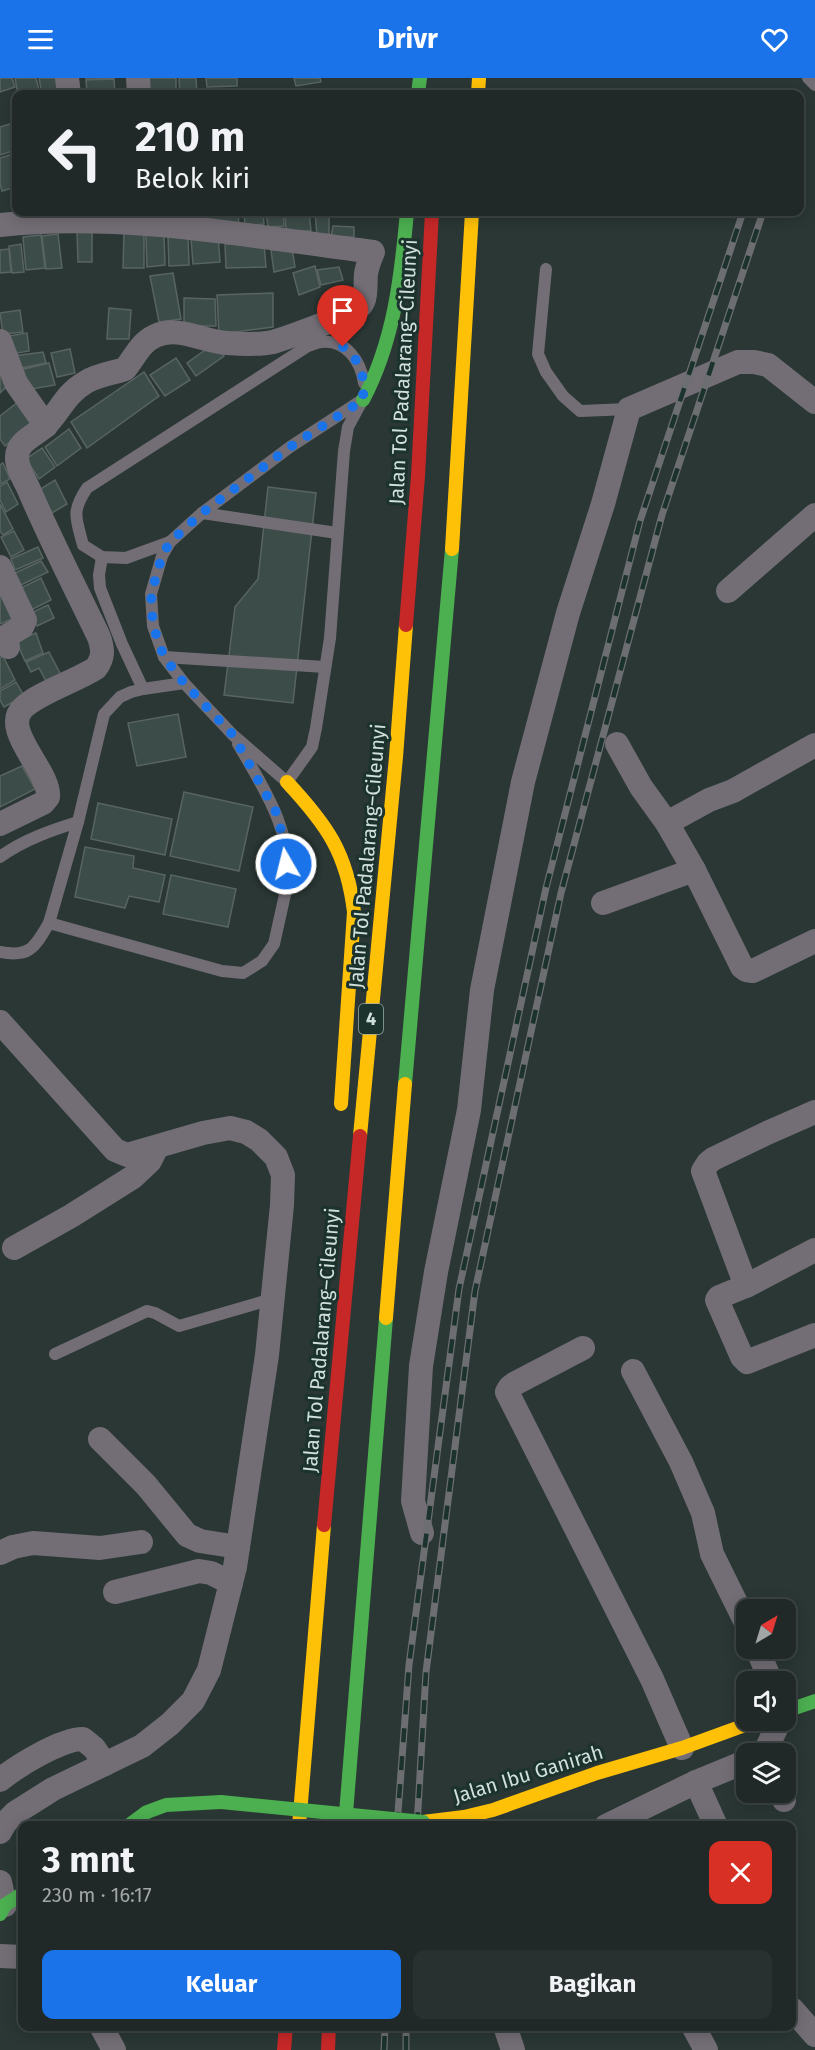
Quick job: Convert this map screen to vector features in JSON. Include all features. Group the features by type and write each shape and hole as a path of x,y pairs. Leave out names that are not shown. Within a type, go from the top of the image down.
{"main road":[{"path":"363,400 375,379 390,330 400,281 407,216"},
{"name":"Jalan Tol Padalarang–Cileunyi","path":"299,1821 316,1605 399,722 418,476 432,216"},
{"name":"4","path":"345,1821 397,1178 457,490 472,216"},
{"path":"288,782 318,815 338,845 352,888 354,912 340,1116"},
{"path":"340,1197 350,1242"},
{"path":"796,1708 815,1701"},
{"name":"Jalan Ibu Ganirah","path":"431,1821 464,1817 493,1810 597,1773 682,1749 736,1729"},
{"name":"Jalan Ibu Ganirah","path":"135,1821 147,1812 166,1805 221,1802 413,1821"},
{"path":"284,2050 286,2031"},
{"path":"328,2050 329,2031"}],"street":[{"path":"0,225 81,217 145,217 373,252 367,266 362,305 333,320 271,342 225,343 194,335 165,332 155,336 139,347 125,369 89,380 65,398 46,426 29,436 18,450 16,458 35,504 99,637 103,654 96,668 22,708 17,721 18,731 46,784 48,797 43,803 0,824"},
{"path":"0,341 16,383 46,426"},
{"path":"422,1533 413,1501 421,1366 436,1272 469,1110 484,979 523,782 568,613 603,504 629,409 738,362 768,365 815,402"},
{"path":"728,591 815,515"},
{"path":"2,574 25,620 22,627 5,637 8,647"},
{"path":"617,744 641,787 667,823 694,870 739,963 746,970 753,970 815,941"},
{"path":"667,823 815,745"},
{"path":"603,903 694,870"},
{"path":"0,1022 115,1150 127,1155 203,1133 230,1128 246,1132 259,1140 276,1158 283,1175 267,1355 238,1548 209,1670 193,1701 170,1724 142,1746 53,1789 15,1813 0,1832"},
{"path":"746,1286 703,1171 713,1159 815,1112"},
{"path":"14,1248 133,1177 150,1161 157,1147"},
{"path":"815,1250 717,1300 742,1357 746,1361 750,1362 815,1335"},
{"path":"584,1348 514,1384 507,1392 652,1679 682,1749"},
{"path":"633,1371 681,1462 704,1513 711,1554 736,1603"},
{"path":"100,1439 146,1485 187,1535 200,1541 238,1548"},
{"path":"0,1553 33,1542 100,1548 141,1542"},
{"path":"115,1592 199,1571 211,1573 231,1583"},
{"path":"0,1780 48,1751 75,1739 83,1739 94,1748 105,1764"},
{"path":"616,1821 696,1782 736,1766"},
{"path":"696,1782 714,1821"},
{"path":"0,1882 9,1904"},
{"path":"0,1956 18,1957"},
{"path":"796,2014 815,2035"},
{"path":"104,2031 114,2050"},
{"path":"507,2031 513,2050"},
{"path":"696,2031 706,2050"}],"lane":[{"path":"808,78 815,85"},
{"path":"546,269 538,354 546,372 563,396 580,411 629,409"},
{"path":"170,542 126,558 102,557 84,545 76,517 77,504 87,488 308,346 321,342 332,343 352,354 362,371 363,400 348,427 344,451 330,638 312,747 288,782 233,735 184,683 164,657 153,626 151,594 162,556 170,542 202,513 290,447 363,400"},
{"path":"202,513 337,533"},
{"path":"102,557 99,574 100,588 143,689"},
{"path":"164,657 325,667"},
{"path":"0,952 26,953 35,945 49,924 78,822 104,714 120,697 143,689 184,683"},
{"path":"49,924 222,971 243,973 262,961 274,944 286,890 285,847 277,814 233,735"},
{"path":"0,857 52,830 78,822"},
{"path":"55,1354 147,1311 179,1326 272,1299"}],"building":[{"path":"0,78 12,78 15,87 0,92"},
{"path":"15,78 36,78 39,90 17,90"},
{"path":"39,78 58,78 61,90 41,90"},
{"path":"86,78 114,78 114,79 86,80"},
{"path":"148,78 176,78 176,90 149,90"},
{"path":"179,78 196,78 197,90 180,90"},
{"path":"206,78 237,78 237,86 207,87"},
{"path":"294,78 320,78 321,82 296,86"},
{"path":"114,79 115,90 87,90 86,80"},
{"path":"12,123 12,151 0,155 0,127"},
{"path":"12,154 12,188 2,191 0,184 0,158"},
{"path":"164,216 208,216 208,217 164,218"},
{"path":"211,216 238,216 239,226 211,226"},
{"path":"244,216 263,216 264,224 245,226"},
{"path":"267,216 283,216 284,226 268,227"},
{"path":"285,216 309,216 311,231 286,231"},
{"path":"315,216 329,216 329,236 317,237"},
{"path":"333,226 354,227 354,237 331,237"},
{"path":"77,232 92,232 92,262 78,262"},
{"path":"124,233 144,233 144,268 123,268"},
{"path":"58,234 62,268 46,269 42,236"},
{"path":"164,234 165,265 147,267 146,235"},
{"path":"41,235 45,268 26,270 23,237"},
{"path":"188,236 189,265 169,266 168,237"},
{"path":"218,236 220,262 193,264 191,238"},
{"path":"21,244 24,272 12,273 9,246"},
{"path":"225,244 264,244 266,267 226,268"},
{"path":"292,248 295,267 274,272 271,250"},
{"path":"9,249 11,272 0,273 0,250"},
{"path":"315,266 320,287 299,295 293,273"},
{"path":"339,267 343,280 321,285 317,270"},
{"path":"173,273 181,319 159,322 150,276"},
{"path":"273,293 273,327 219,334 217,295"},
{"path":"184,298 215,299 216,326 184,326"},
{"path":"109,308 131,310 129,339 107,339"},
{"path":"20,310 23,332 3,334 0,313"},
{"path":"27,333 29,351 12,354 8,336"},
{"path":"208,348 220,350 224,356 196,376 187,363"},
{"path":"70,349 75,373 57,377 51,353"},
{"path":"43,352 46,363 17,369 14,356"},
{"path":"176,358 190,380 165,396 150,375"},
{"path":"49,363 55,385 26,390 20,370"},
{"path":"0,368 11,382 0,393"},
{"path":"144,372 159,396 87,448 71,422"},
{"path":"18,402 33,421 5,446 0,439 0,416"},
{"path":"69,429 81,448 57,466 45,447"},
{"path":"42,448 55,467 39,479 26,459"},
{"path":"3,463 10,479 0,484 0,465"},
{"path":"55,480 67,504 52,513 39,490"},
{"path":"7,482 18,504 6,512 0,500 0,486"},
{"path":"268,487 316,493 293,703 224,695 235,607 258,579"},
{"path":"0,504 13,529 3,535 0,531"},
{"path":"14,531 24,550 11,557 1,537"},
{"path":"38,547 43,558 15,570 11,559"},
{"path":"41,561 48,572 21,585 15,573"},
{"path":"41,578 51,600 31,610 21,588"},
{"path":"0,593 12,619 0,624"},
{"path":"48,605 54,618 37,626 31,613"},
{"path":"36,633 43,653 25,661 16,641"},
{"path":"49,652 62,677 48,685 39,668 31,672 26,662"},
{"path":"3,656 15,680 0,689 0,658"},
{"path":"16,682 24,696 4,707 0,700 0,691"},
{"path":"178,714 186,757 137,766 128,723"},
{"path":"22,766 35,789 0,807 0,776"},
{"path":"184,792 253,807 239,871 170,856"},
{"path":"98,803 172,819 165,855 91,839"},
{"path":"85,847 134,856 133,868 165,875 159,902 129,896 125,908 75,897"},
{"path":"171,875 236,889 228,927 163,914"}],"railway":[{"path":"397,1821 409,1665 459,1289 546,888 640,521 742,216"},
{"path":"417,1821 426,1672 475,1291 561,893 662,515 762,216"},
{"path":"384,2050 385,2031"},
{"path":"406,2031 406,2050"}],"traffic: fast":[{"path":"418,90 420,78"},
{"path":"363,400 374,378 389,332 399,285 407,216"},
{"path":"405,1084 452,549"},
{"path":"345,1821 386,1318"},
{"path":"796,1708 815,1701"},
{"path":"135,1821 147,1812 166,1805 221,1802"},
{"path":"221,1802 413,1821"},
{"path":"0,1914 5,1905 18,1897"}],"traffic: slow":[{"path":"478,90 479,78"},
{"path":"452,549 472,216"},
{"path":"360,1136 396,757 406,625"},
{"path":"287,782 324,826 333,841 351,891 354,912 341,1104"},
{"path":"386,1318 405,1084"},
{"path":"299,1821 324,1525"},
{"path":"431,1821 464,1817 493,1810 597,1773 682,1748 736,1728"}],"traffic: jam":[{"path":"406,625 418,476 432,216"},
{"path":"324,1525 360,1136"},
{"path":"284,2050 286,2031"},
{"path":"328,2050 329,2031"}],"route":[{"path":"286,864 285,847 277,814 233,735 184,683 164,657 153,626 151,594 162,556 170,542 202,513 290,447 363,400 362,371 352,354 343,347"}]}
